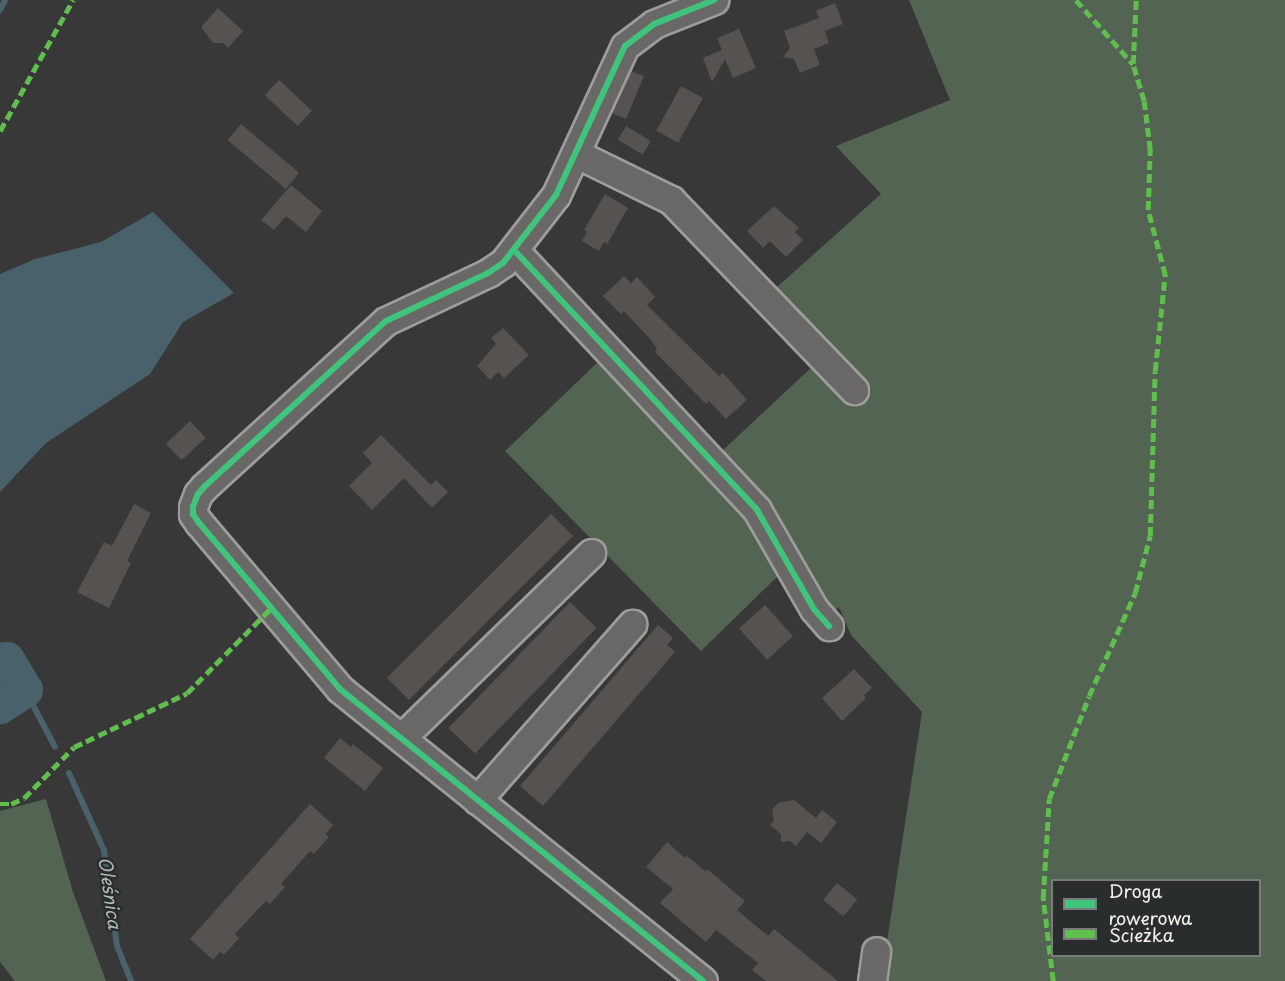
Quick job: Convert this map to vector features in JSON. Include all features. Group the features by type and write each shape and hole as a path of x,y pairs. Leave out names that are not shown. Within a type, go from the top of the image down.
{"street":[{"path":"703,981 340,689 193,514 194,501 204,487 386,321 488,273 514,250 548,208 577,154 625,46 654,24 714,0"},
{"path":"577,154 671,200 854,390"},
{"path":"514,250 757,510 814,609 830,626"},
{"path":"402,737 591,553"},
{"path":"477,800 632,624"},
{"path":"872,981 876,951"}],"green space":[{"path":"909,0 1285,0 1285,981 881,981 922,712 851,635 839,607 833,612 825,602 721,452 813,366 756,306 881,194 836,146 950,100"},
{"path":"600,360 743,510 780,574 701,651 505,451"},
{"path":"46,799 73,892 106,981 15,981 0,962 0,811"}],"water":[{"path":"153,212 234,293 183,322 150,374 46,443 0,492 0,274 35,259 101,242"}],"building":[{"path":"835,3 843,24 825,31 823,26 829,43 814,49 820,65 800,73 794,59 783,57 790,48 784,31 819,18 816,11"},
{"path":"218,8 243,31 228,48 223,43 213,43 201,27"},
{"path":"739,29 756,68 733,78 725,59 712,82 703,58 722,50 717,38"},
{"path":"631,71 644,76 626,119 611,113"},
{"path":"279,80 312,111 298,126 265,95"},
{"path":"681,86 703,98 678,143 656,131"},
{"path":"241,124 299,173 286,189 228,140"},
{"path":"626,126 651,141 643,155 618,140"},
{"path":"291,185 322,211 306,232 286,216 274,230 261,220"},
{"path":"605,194 628,208 607,244 604,242 599,251 582,241 587,232 584,230"},
{"path":"774,206 799,228 795,232 803,240 786,257 770,241 763,248 747,231"},
{"path":"624,276 631,283 637,277 655,297 647,305 719,376 723,373 747,400 726,419 709,401 706,404 655,352 657,349 651,340 624,311 621,314 603,296"},
{"path":"503,328 529,355 504,378 498,372 490,380 477,366 496,344 491,338"},
{"path":"190,421 206,438 182,460 166,444"},
{"path":"381,435 431,485 436,480 448,492 432,508 404,478 372,510 349,486 372,463 363,453"},
{"path":"134,504 151,513 127,561 131,563 109,608 77,592 104,542 112,546"},
{"path":"551,514 573,536 409,700 387,678"},
{"path":"570,602 597,628 475,754 448,728"},
{"path":"765,605 793,636 767,660 739,628"},
{"path":"658,625 673,638 667,645 675,652 543,806 520,786"},
{"path":"854,669 872,688 864,695 866,698 842,721 822,698"},
{"path":"340,738 351,747 353,744 383,768 365,791 324,758"},
{"path":"794,800 816,818 822,810 837,822 821,843 807,832 796,846 790,841 781,842 781,834 770,825 774,821 772,810 778,803"},
{"path":"310,804 333,825 326,834 329,837 314,854 310,851 281,884 285,887 270,904 266,901 235,934 239,938 224,955 220,952 213,960 190,939"},
{"path":"667,842 685,858 687,856 706,872 707,869 745,901 737,910 768,936 774,929 838,981 766,981 752,970 758,963 716,930 706,942 660,903 673,889 646,867"},
{"path":"837,883 857,899 843,916 823,900"}],"waterway":[{"path":"0,10 5,0"},
{"name":"Oleśnica","path":"0,661 7,660 25,690 0,706"},
{"name":"Oleśnica","path":"25,690 55,747"},
{"name":"Oleśnica","path":"69,773 104,850 117,946 131,981"}],"marked path":[{"path":"0,131 73,0"},
{"path":"1076,0 1133,64"},
{"path":"1053,981 1043,898 1049,799 1089,696 1135,593 1150,536 1155,371 1165,275 1148,210 1150,150 1144,101 1133,64 1136,0"},
{"path":"0,804 11,804 24,798 74,747 187,693 270,609"}],"cycle path":[{"path":"703,981 340,689 199,523 193,514 193,507 198,494 204,487 386,321 488,273 503,263 556,195 625,46 654,24 714,0"},
{"path":"514,250 757,510 814,609 829,626"}]}
